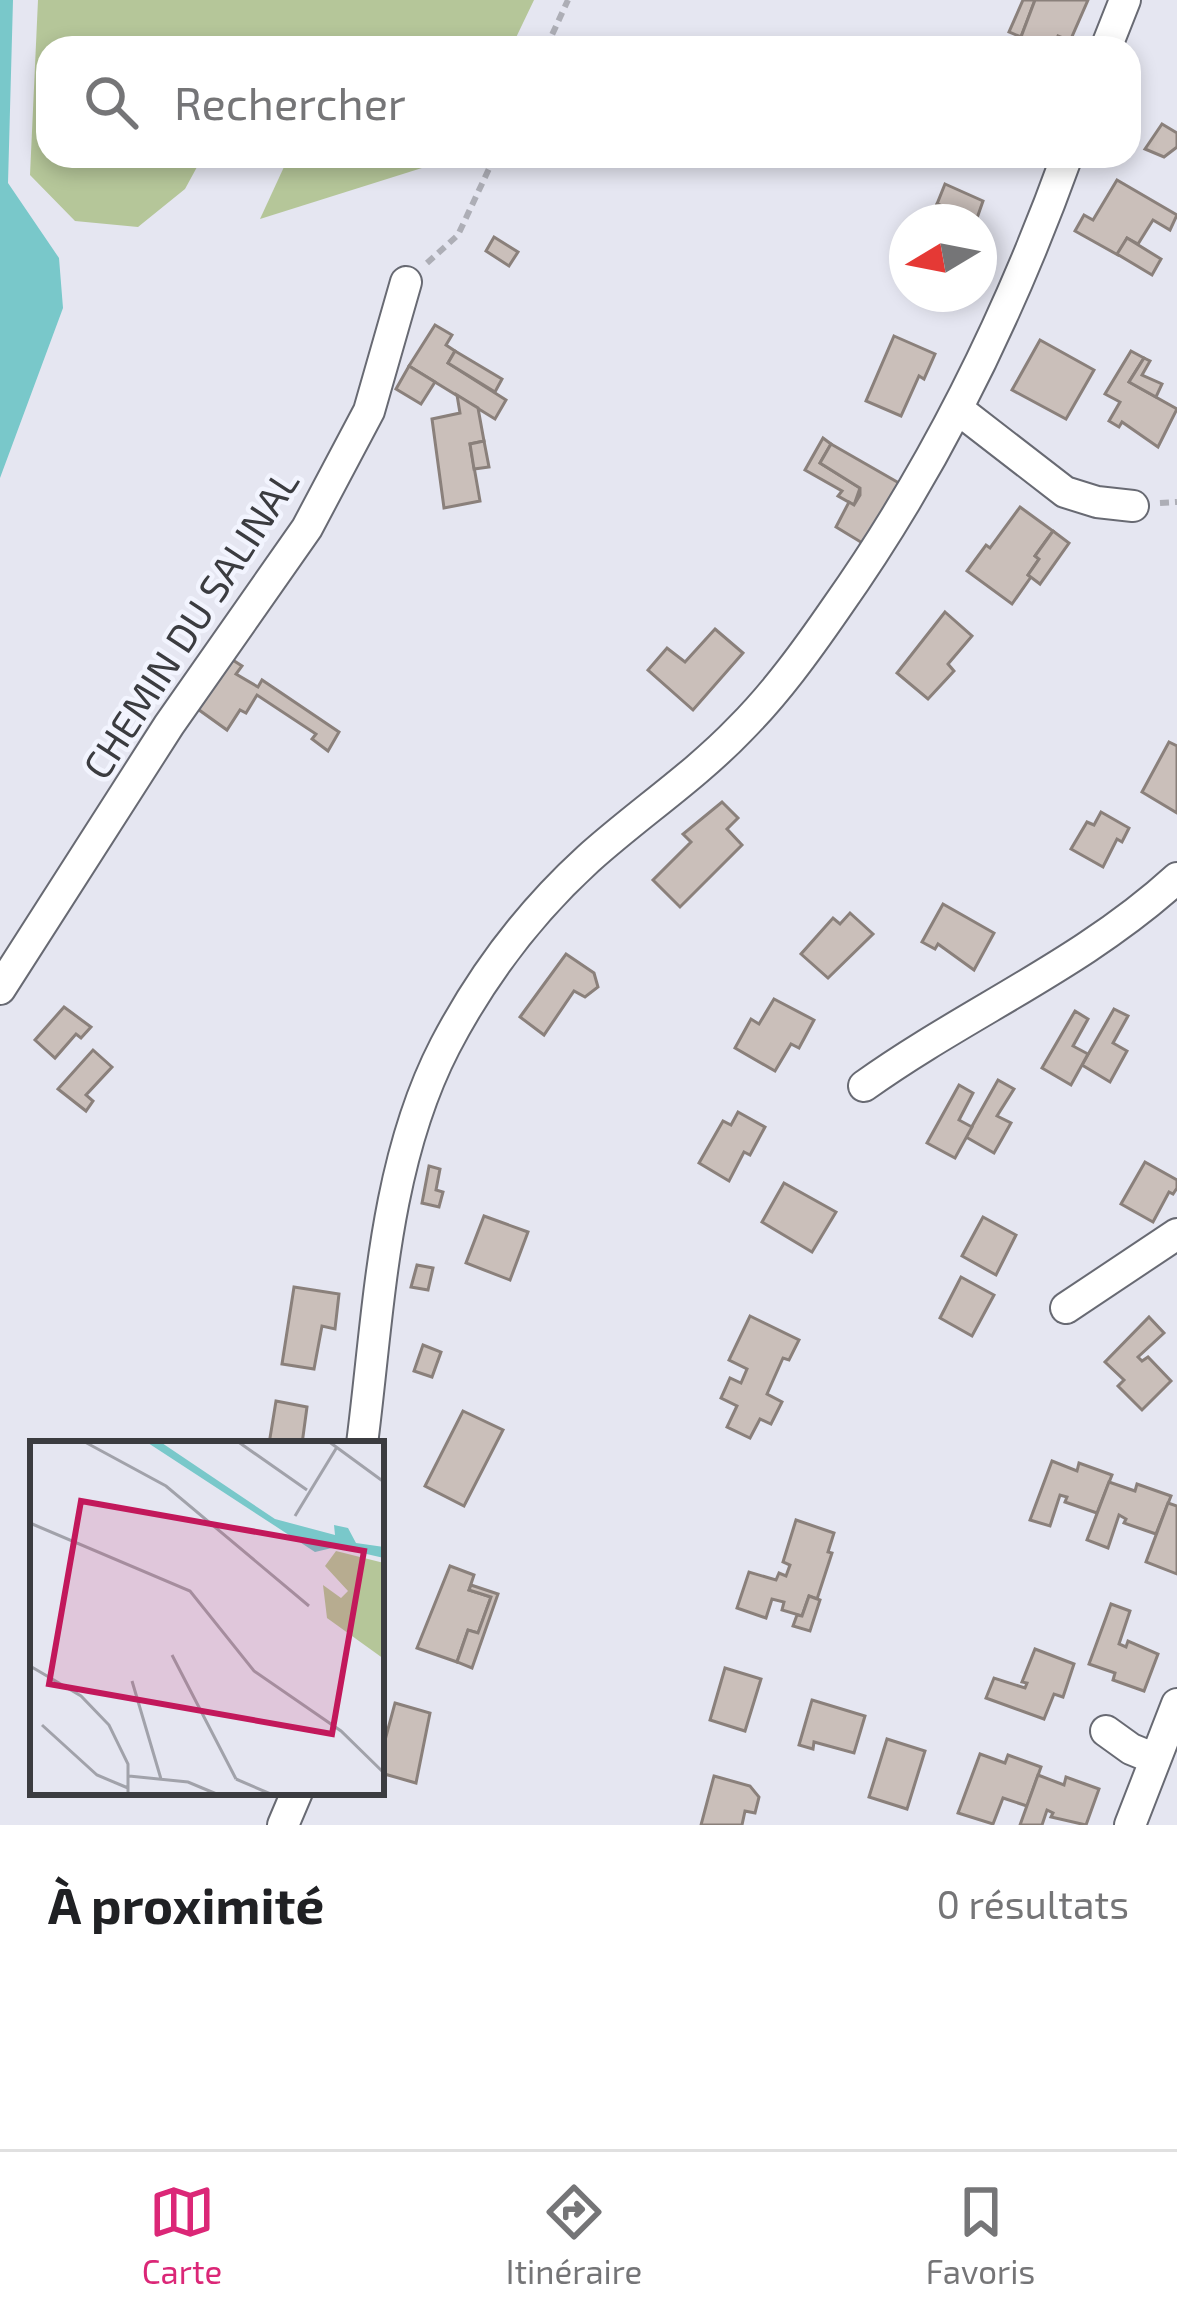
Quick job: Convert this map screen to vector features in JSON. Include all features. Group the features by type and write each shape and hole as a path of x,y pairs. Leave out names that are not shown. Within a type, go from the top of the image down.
{"street":[{"path":"1111,36 1125,0"},
{"path":"362,1441 399,1180 425,1092 465,1011 523,926 566,880 712,756 770,696 872,558 959,410 1006,309 1062,168"},
{"name":"CHEMIN DU SALINAL","path":"0,989 169,724 307,528 369,411 406,282"},
{"path":"959,410 1065,492 1133,506"},
{"path":"864,1087 926,1042 1054,970 1114,930 1177,878"},
{"path":"1066,1308 1177,1234"},
{"path":"1130,1825 1177,1704"},
{"path":"1106,1731 1153,1758"},
{"path":"283,1825 296,1795"}],"path":[{"path":"551,36 568,0"},
{"path":"406,282 458,235 489,168"}],"green space":[{"path":"38,0 534,0 517,36 36,36"},
{"path":"36,44 36,168 196,168 185,189 138,227 75,221 30,175"},
{"path":"283,168 422,168 260,219"}],"water":[{"path":"0,0 13,0 8,183 59,258 63,308 0,478"}],"building":[{"path":"1023,0 1035,0 1021,36 1009,32"},
{"path":"1035,0 1088,0 1072,36 1021,36"},
{"path":"1162,124 1177,133 1177,147 1164,157 1145,149"},
{"path":"1117,180 1177,215 1170,230 1153,220 1138,244 1127,238 1118,255 1075,231 1084,215 1093,220"},
{"path":"945,184 983,201 982,204 937,204"},
{"path":"494,237 518,252 509,266 486,251"},
{"path":"1127,238 1161,259 1152,275 1117,254"},
{"path":"435,325 452,335 446,345 455,351 448,363 506,400 495,419 409,366"},
{"path":"894,336 935,354 901,416 866,401"},
{"path":"1040,340 1094,370 1066,419 1012,390"},
{"path":"455,351 502,379 495,392 448,363"},
{"path":"1131,351 1144,358 1129,382 1177,409 1158,447 1122,422 1119,427 1109,421 1120,402 1105,394"},
{"path":"1144,358 1150,361 1142,375 1162,384 1156,397 1129,382"},
{"path":"409,366 435,382 421,404 396,389"},
{"path":"457,395 478,408 484,441 470,444 480,501 444,508 432,419 460,413"},
{"path":"823,438 831,444 820,463 860,488 854,505 838,496 842,491 805,470"},
{"path":"484,441 489,467 474,469 470,444"},
{"path":"831,444 899,483 864,544 836,527 849,502 854,505 860,488 820,463"},
{"path":"1020,507 1053,531 1012,604 967,571"},
{"path":"1053,531 1069,543 1040,584 1028,575"},
{"path":"945,612 972,636 948,664 954,671 928,699 897,673"},
{"path":"715,629 743,653 693,710 648,670 667,648 685,662"},
{"path":"228,657 242,666 236,674 258,687 262,680 339,732 328,751 312,739 316,734 257,695 227,730 195,707"},
{"path":"1169,742 1177,746 1177,813 1142,792"},
{"path":"722,802 738,818 727,829 742,845 680,907 653,880 691,842 683,834"},
{"path":"1101,812 1129,828 1122,842 1117,839 1103,867 1071,849 1087,822 1094,825"},
{"path":"943,904 994,933 974,970 938,944 935,949 922,942"},
{"path":"850,913 873,934 828,978 801,954 833,918 840,924"},
{"path":"566,954 594,973 598,987 585,997 574,991 544,1035 520,1017"},
{"path":"774,999 814,1020 799,1048 791,1044 775,1071 735,1048 751,1019 759,1024"},
{"path":"64,1007 91,1027 81,1038 76,1034 55,1058 35,1040"},
{"path":"1114,1009 1128,1016 1113,1043 1127,1051 1110,1082 1082,1065"},
{"path":"1075,1011 1088,1019 1073,1046 1088,1054 1071,1085 1042,1068"},
{"path":"93,1050 112,1067 86,1095 93,1101 86,1111 58,1089"},
{"path":"998,1080 1014,1089 997,1116 1011,1123 994,1153 966,1137"},
{"path":"959,1085 973,1093 959,1120 972,1127 955,1158 927,1143"},
{"path":"738,1112 765,1127 750,1155 744,1152 729,1181 699,1163 723,1121 731,1125"},
{"path":"1145,1162 1177,1180 1177,1188 1169,1192 1153,1222 1121,1204"},
{"path":"429,1166 440,1169 436,1190 443,1192 439,1207 422,1203"},
{"path":"784,1183 836,1212 812,1252 762,1222"},
{"path":"484,1216 528,1232 510,1280 466,1263"},
{"path":"983,1217 1016,1235 996,1275 962,1256"},
{"path":"417,1265 433,1268 428,1290 411,1287"},
{"path":"961,1277 994,1295 972,1336 940,1318"},
{"path":"294,1287 339,1294 335,1329 322,1326 314,1369 282,1364"},
{"path":"750,1316 799,1340 789,1360 783,1358 767,1394 782,1402 771,1424 760,1419 750,1438 727,1427 737,1406 721,1398 730,1378 741,1383 747,1369 729,1360"},
{"path":"1149,1317 1164,1333 1138,1357 1142,1361 1148,1357 1171,1381 1142,1410 1118,1386 1124,1380 1105,1362"},
{"path":"423,1345 441,1352 432,1377 414,1371"},
{"path":"276,1401 307,1407 302,1441 269,1441"},
{"path":"463,1411 503,1430 464,1506 425,1486"},
{"path":"1052,1461 1077,1471 1079,1463 1112,1475 1097,1513 1065,1502 1067,1497 1060,1495 1050,1526 1030,1520"},
{"path":"1109,1482 1135,1491 1137,1484 1171,1496 1156,1534 1124,1523 1126,1519 1119,1515 1108,1548 1087,1540"},
{"path":"1168,1503 1177,1506 1177,1574 1146,1562"},
{"path":"796,1520 834,1533 817,1599 809,1596 802,1616 782,1610 784,1602 772,1599 766,1618 737,1608 749,1572 776,1580 779,1573 786,1576 790,1565 783,1562"},
{"path":"450,1566 474,1575 469,1590 491,1597 478,1633 468,1630 457,1662 417,1648"},
{"path":"471,1585 498,1594 472,1668 457,1662 468,1630 478,1633 491,1597 469,1590"},
{"path":"809,1596 820,1600 810,1631 793,1626"},
{"path":"1111,1604 1130,1611 1119,1644 1126,1647 1128,1641 1158,1654 1144,1691 1113,1680 1115,1673 1089,1664"},
{"path":"1035,1649 1074,1664 1063,1697 1054,1694 1044,1719 986,1698 994,1678 1025,1688 1027,1683 1022,1682"},
{"path":"725,1668 761,1679 745,1731 710,1720"},
{"path":"812,1700 865,1716 854,1753 814,1742 813,1749 799,1745"},
{"path":"395,1703 430,1713 416,1783 384,1774 384,1744"},
{"path":"887,1739 925,1751 907,1809 869,1797"},
{"path":"980,1754 1005,1763 1008,1755 1041,1767 1027,1806 1003,1798 993,1824 958,1813"},
{"path":"1038,1775 1064,1785 1066,1777 1099,1789 1086,1825 1051,1817 1053,1813 1047,1810 1042,1825 1020,1825"},
{"path":"714,1776 750,1786 759,1797 755,1813 745,1811 742,1825 701,1825"}]}
